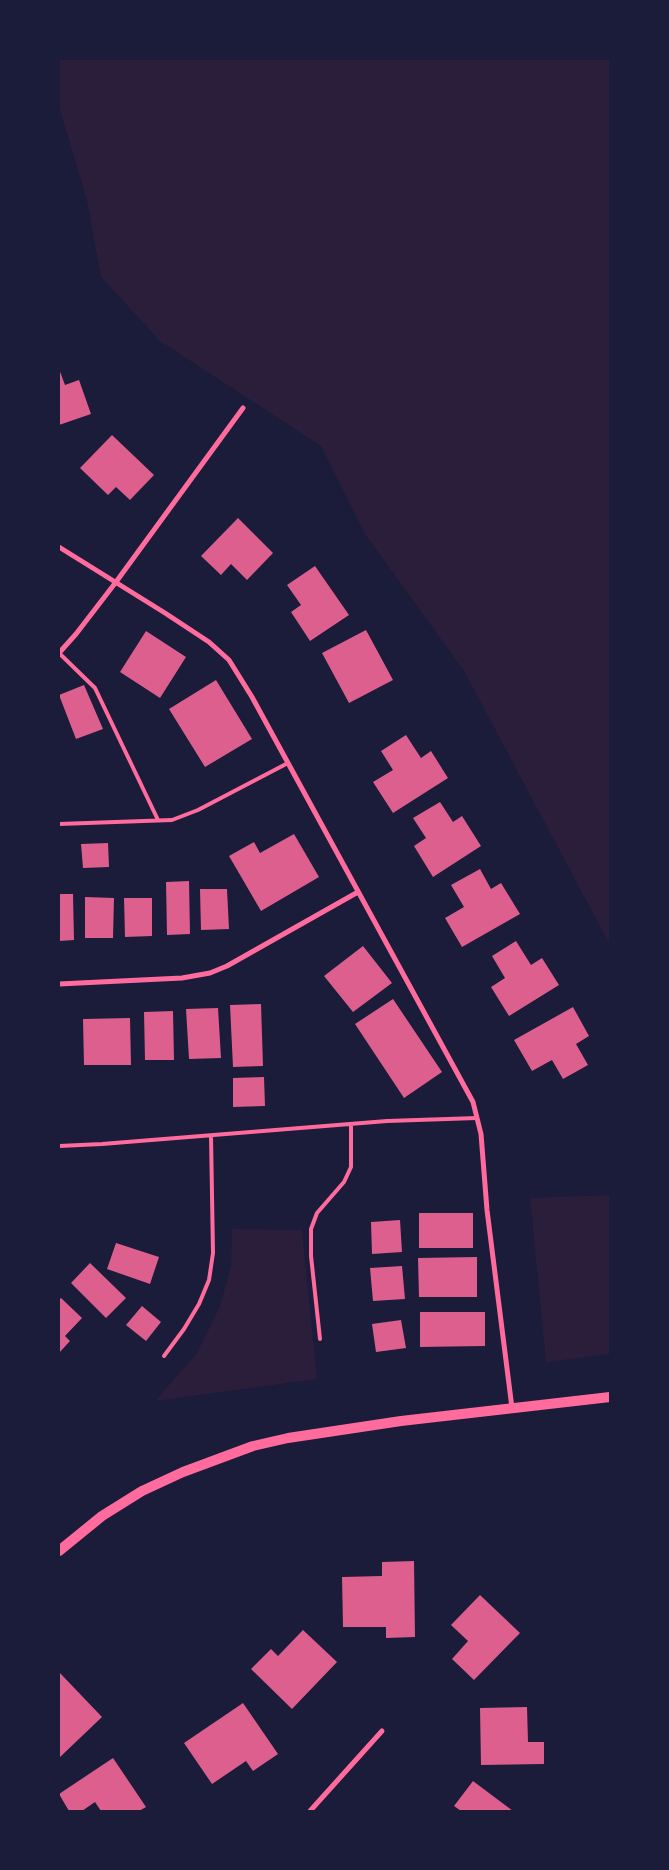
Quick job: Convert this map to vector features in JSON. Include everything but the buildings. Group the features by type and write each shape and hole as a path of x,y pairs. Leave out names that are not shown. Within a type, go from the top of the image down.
{"main road":[{"path":"59,1551 102,1516 142,1491 184,1472 253,1446 288,1438 392,1422 610,1397"}],"street":[{"path":"59,653 116,582 243,408"},
{"path":"59,547 209,642 229,660 252,697 473,1102 481,1134 488,1210 512,1408"},
{"path":"59,984 182,978 210,973 227,966 358,892"},
{"path":"310,1811 382,1731"}],"lane":[{"path":"59,653 95,688 158,820"},
{"path":"59,824 172,820 198,810 288,763"},
{"path":"59,1146 351,1124 477,1118"},
{"path":"320,1339 311,1256 311,1229 317,1213 344,1182 351,1167 351,1124"},
{"path":"164,1356 184,1329 199,1304 209,1280 213,1254 211,1136"}],"shaded area":[{"path":"59,59 610,59 610,945 464,671 365,534 321,446 160,341 101,277 87,201 59,106"},
{"path":"610,1195 610,1354 546,1362 530,1198"},
{"path":"232,1229 302,1230 317,1379 155,1401 197,1353 220,1306 231,1266"}]}
